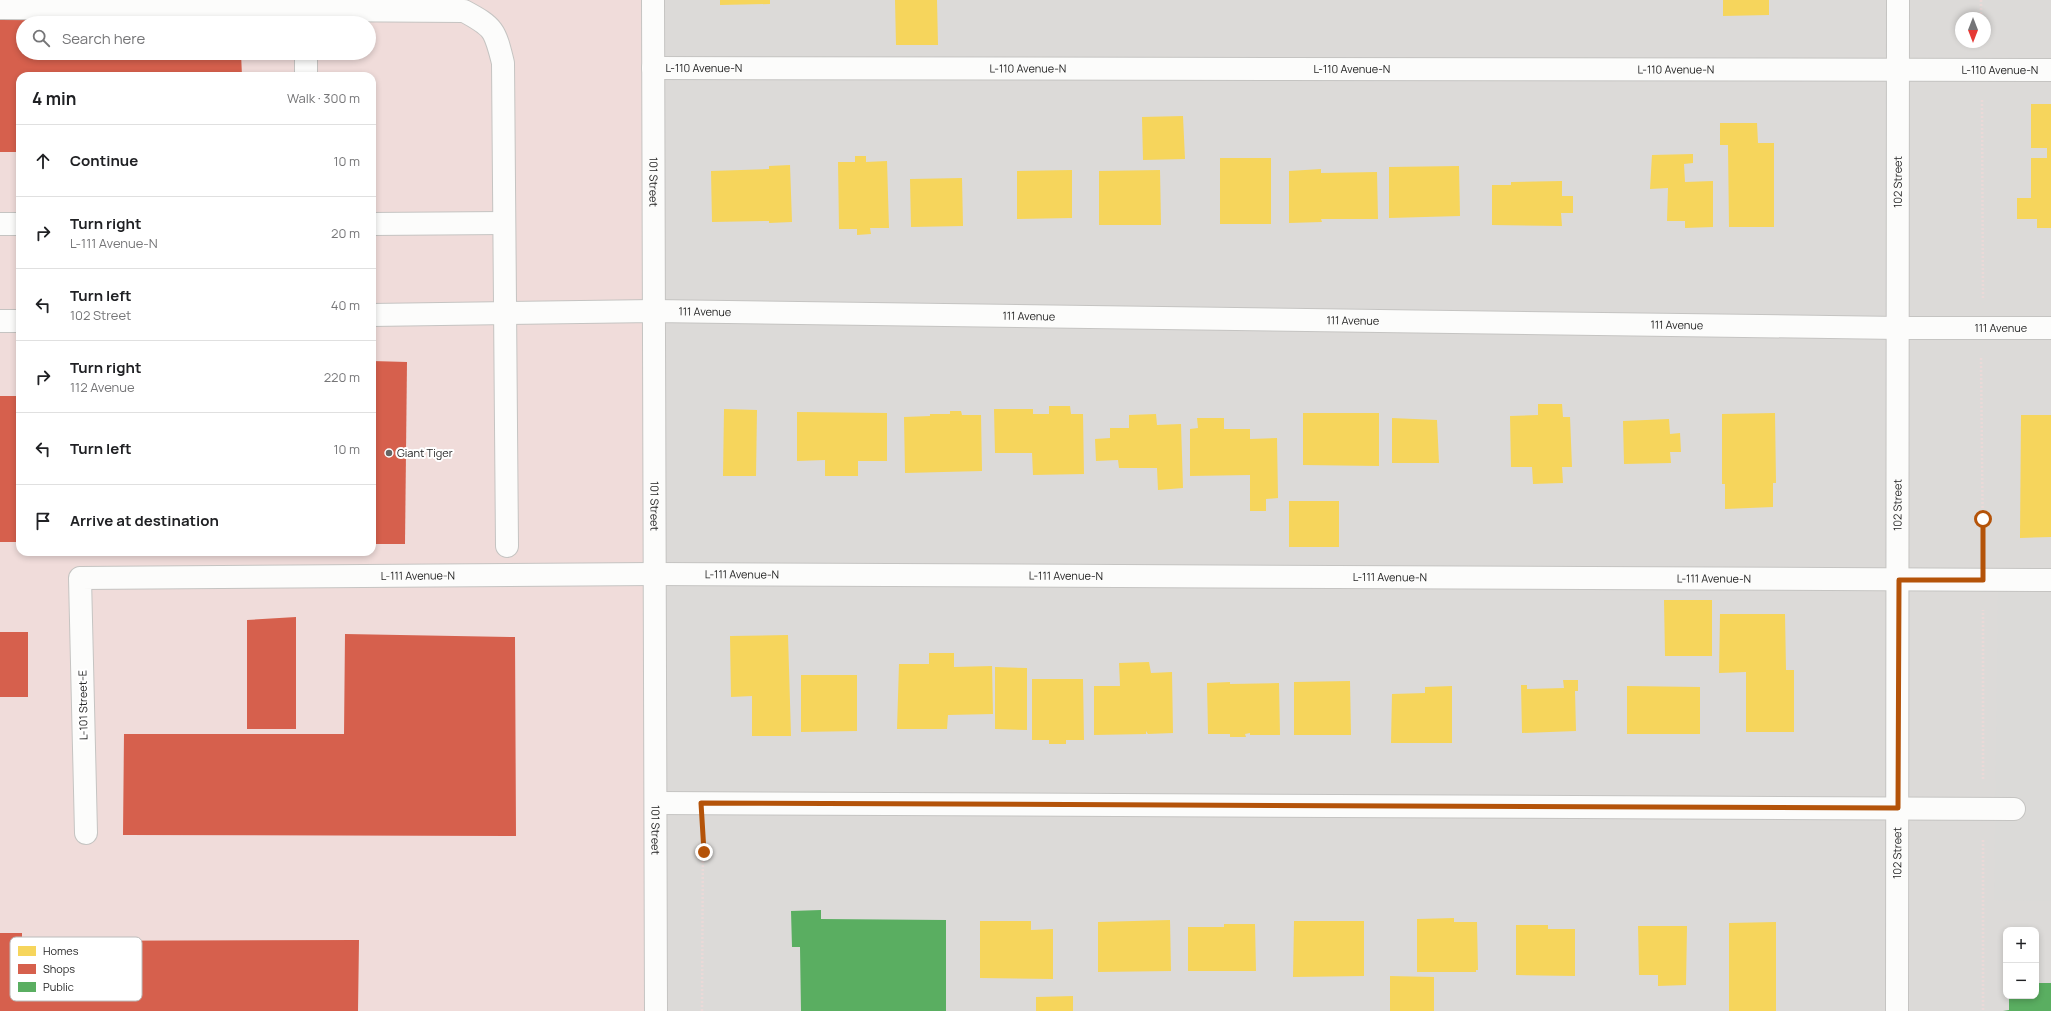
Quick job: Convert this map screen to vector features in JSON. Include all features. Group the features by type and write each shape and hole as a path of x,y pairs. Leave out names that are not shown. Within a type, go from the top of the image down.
{"street":[{"name":"101 Street","path":"653,0 656,1011"},
{"name":"102 Street","path":"1897,1011 1899,580 1898,0"},
{"path":"0,8 306,11 464,10 487,23 498,39 503,63 507,546"},
{"path":"306,60 306,72"},
{"name":"L-110 Avenue-N","path":"653,68 2051,70"},
{"path":"376,224 504,223"},
{"path":"0,224 16,224"},
{"name":"111 Avenue","path":"376,315 654,311 1899,328 2051,328"},
{"path":"0,321 16,321"},
{"name":"L-111 Avenue-N","path":"80,578 655,574 2051,580"},
{"name":"L-101 Street-E","path":"80,578 86,833"},
{"path":"656,803 2014,809"}],"path":[{"path":"1981,0 1981,12"},
{"path":"1982,70 1984,1011"},
{"path":"701,803 704,852 702,1011"}],"shaded area":[{"path":"0,0 653,0 654,1011 0,1011"},
{"path":"651,0 2051,0 2051,1011 654,1011"},
{"path":"1998,588 2051,589 2051,901 1994,900"}],"building: Homes":[{"path":"720,0 770,0 770,4 720,5"},
{"path":"895,0 937,0 938,45 896,45"},
{"path":"1723,0 1769,0 1769,15 1723,16"},
{"path":"2031,104 2051,104 2051,228 2037,228 2037,219 2017,219 2017,198 2031,198 2031,158 2047,158 2047,148 2031,148"},
{"path":"1183,116 1185,159 1143,160 1142,117"},
{"path":"1720,123 1757,123 1758,143 1774,143 1774,227 1729,227 1728,145 1720,145"},
{"path":"1693,154 1693,163 1684,164 1685,182 1713,181 1713,227 1685,228 1685,221 1667,221 1668,188 1650,189 1652,155"},
{"path":"855,156 866,156 866,162 887,161 889,228 870,228 871,234 857,235 857,229 839,229 838,162 855,162"},
{"path":"1220,158 1271,158 1271,224 1220,224"},
{"path":"790,165 792,222 712,222 711,171 769,169 769,166"},
{"path":"1459,166 1460,216 1389,218 1389,167"},
{"path":"1321,169 1321,173 1377,172 1378,219 1321,219 1322,222 1289,223 1289,171"},
{"path":"1072,170 1072,218 1017,219 1017,171"},
{"path":"1160,170 1161,225 1099,225 1099,171"},
{"path":"962,178 963,226 911,227 910,179"},
{"path":"1562,181 1562,196 1573,196 1573,213 1561,213 1562,226 1492,225 1492,185 1511,185 1511,182"},
{"path":"1538,404 1562,404 1563,417 1570,417 1572,467 1562,467 1563,483 1533,484 1532,467 1511,467 1510,416 1538,415"},
{"path":"1049,406 1070,406 1071,414 1083,414 1084,474 1033,475 1032,453 995,453 994,409 1033,409 1033,414 1049,414"},
{"path":"724,409 757,410 756,476 723,476"},
{"path":"950,411 961,411 962,415 981,415 982,471 905,473 904,417 930,416 930,414 950,414"},
{"path":"797,412 887,413 887,461 858,461 858,476 825,476 825,460 797,461"},
{"path":"1303,413 1379,413 1379,466 1303,465"},
{"path":"1775,413 1776,483 1773,483 1773,507 1725,509 1725,484 1722,484 1722,414"},
{"path":"1156,414 1157,425 1181,424 1183,488 1158,490 1157,468 1119,468 1118,460 1096,461 1095,439 1110,438 1110,428 1129,428 1129,415"},
{"path":"2021,415 2051,415 2051,537 2020,538"},
{"path":"1197,418 1224,418 1224,429 1250,429 1250,439 1277,438 1278,498 1266,499 1266,511 1250,511 1250,475 1190,476 1190,429 1198,428"},
{"path":"1392,418 1437,420 1439,463 1392,463"},
{"path":"1669,419 1670,434 1680,433 1681,452 1670,452 1671,463 1624,464 1623,421"},
{"path":"1289,501 1339,501 1339,547 1289,547"},
{"path":"1664,600 1712,600 1712,656 1665,656"},
{"path":"1720,614 1785,614 1786,670 1794,670 1794,732 1746,732 1746,672 1719,673"},
{"path":"788,635 791,736 752,736 752,696 731,697 730,636"},
{"path":"929,653 954,653 954,667 992,666 993,714 948,715 947,729 897,729 899,664 929,664"},
{"path":"1149,662 1151,673 1172,672 1173,733 1148,734 1146,731 1146,734 1094,735 1094,686 1120,686 1119,663"},
{"path":"995,667 1027,668 1027,730 995,729"},
{"path":"801,675 857,675 857,731 801,732"},
{"path":"1032,679 1083,679 1084,740 1066,740 1066,744 1049,744 1049,740 1032,740"},
{"path":"1563,680 1578,680 1578,691 1575,691 1576,731 1522,733 1521,685 1527,685 1527,689 1564,688"},
{"path":"1350,681 1351,735 1294,735 1294,682"},
{"path":"1230,682 1230,684 1279,683 1280,735 1250,735 1250,733 1245,734 1246,737 1230,737 1230,734 1208,734 1207,683"},
{"path":"1452,686 1452,743 1391,743 1392,694 1425,693 1425,687"},
{"path":"1627,686 1700,687 1700,734 1627,734"},
{"path":"1454,918 1454,922 1477,922 1478,970 1476,970 1476,972 1417,972 1417,919"},
{"path":"1170,920 1171,971 1098,972 1098,922"},
{"path":"980,921 1031,921 1031,930 1053,929 1053,979 980,978"},
{"path":"1294,921 1364,921 1364,976 1293,977"},
{"path":"1776,922 1776,1011 1729,1011 1729,923"},
{"path":"1224,924 1255,924 1256,971 1188,971 1188,927 1224,927"},
{"path":"1516,925 1548,925 1548,929 1575,929 1575,976 1516,975"},
{"path":"1638,926 1687,926 1686,985 1658,986 1658,975 1639,975"},
{"path":"1390,976 1434,977 1434,1011 1390,1011"},
{"path":"1073,996 1073,1011 1036,1011 1036,997"}],"building: Shops":[{"path":"0,15 120,16 16,16 16,60 241,60 242,72 16,72 16,152 0,152"},
{"name":"Giant Tiger","path":"376,361 407,362 405,544 376,544"},
{"path":"0,396 16,396 16,542 0,542"},
{"path":"296,617 296,729 247,729 247,620"},
{"path":"0,632 28,632 28,697 0,697"},
{"path":"345,634 515,637 516,836 123,835 124,734 344,734"},
{"path":"0,933 22,933 22,937 10,937 10,1001 142,1001 142,941 359,940 358,1011 0,1011"}],"building: Public":[{"path":"821,910 821,919 946,920 946,1011 801,1011 800,947 792,947 791,911"},
{"path":"2039,983 2051,983 2051,1011 2003,1011 2009,1010 2009,999 2039,999"}],"place":[{"name":"Giant Tiger","path":"389,453"}],"route":[{"path":"704,852 701,803 1898,808 1899,580 1983,580 1983,519"}]}
